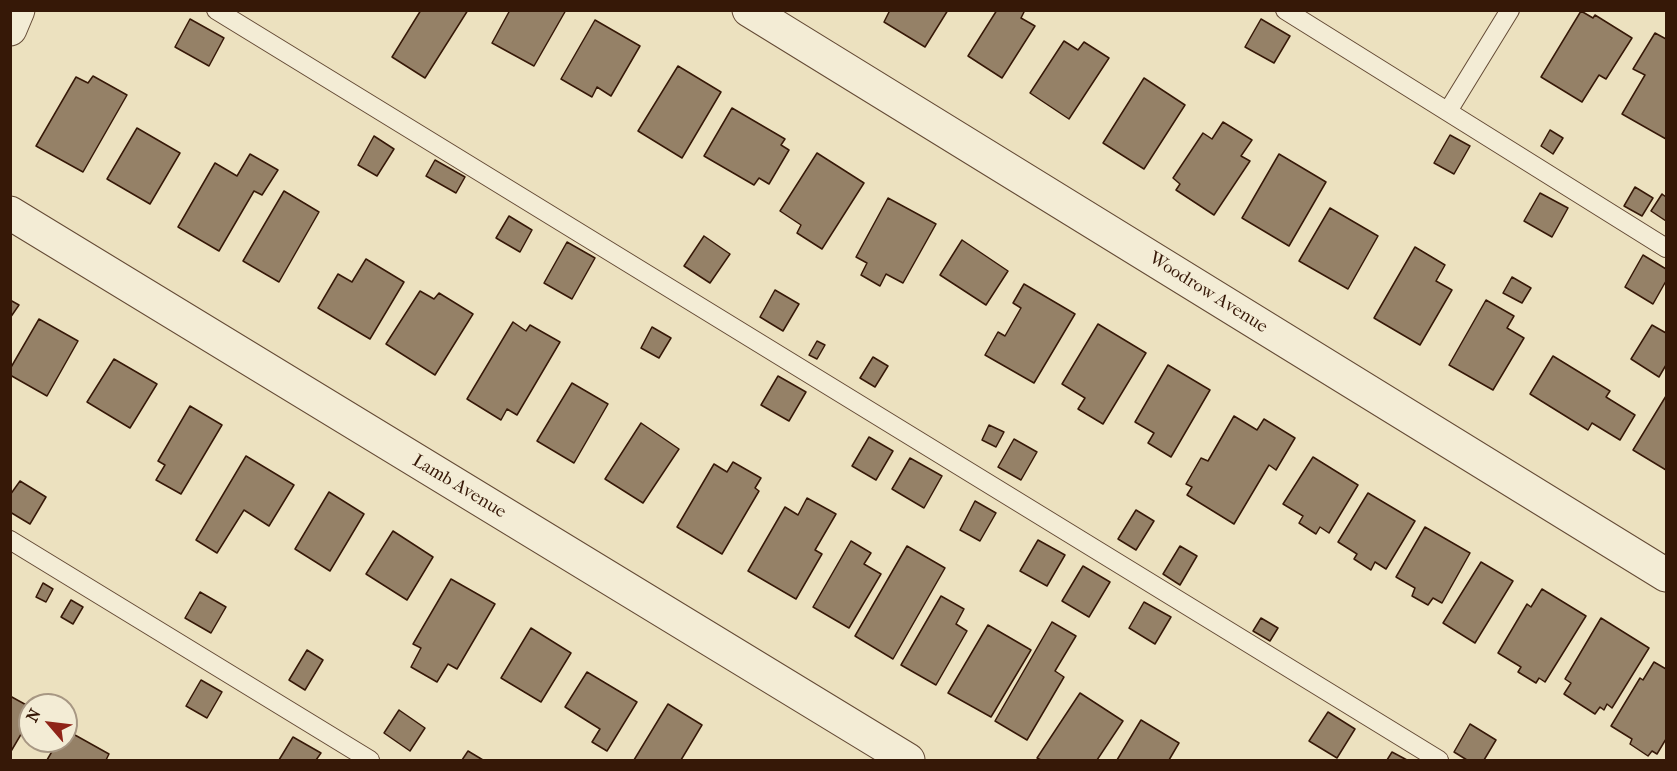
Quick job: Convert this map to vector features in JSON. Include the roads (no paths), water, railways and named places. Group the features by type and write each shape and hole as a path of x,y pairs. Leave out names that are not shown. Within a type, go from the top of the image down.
{"street":[{"path":"10,29 18,10"},
{"name":"Woodrow Avenue","path":"749,10 1666,575"},
{"name":"Lamb Avenue","path":"10,213 908,760"}],"lane":[{"path":"216,10 1439,760"},
{"path":"1285,10 1666,248"},
{"path":"1448,111 1510,10"},
{"path":"10,540 370,760"}]}
